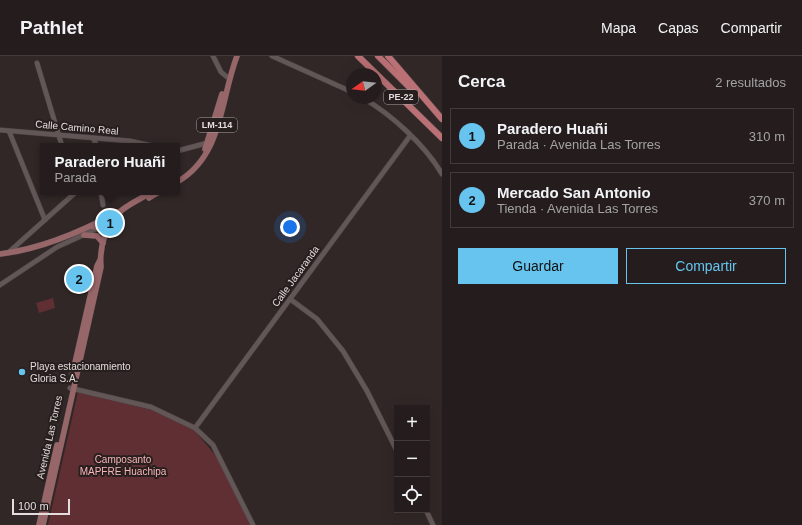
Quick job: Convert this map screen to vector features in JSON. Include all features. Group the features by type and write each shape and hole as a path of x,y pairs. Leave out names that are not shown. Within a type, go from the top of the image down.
{"highway":[{"path":"355,56 370,68"},
{"name":"PE-22","path":"358,56 371,68"},
{"path":"364,56 420,115"},
{"path":"378,56 429,106"},
{"name":"PE-22","path":"388,56 429,106 442,119"},
{"name":"PE-22","path":"382,79 442,138"}],"main road":[{"name":"LM-114","path":"180,175 196,163 203,152 235,56"},
{"name":"LM-114","path":"180,180 190,174 198,166 209,149 220,116 235,56"},
{"name":"Avenida Las Torres","path":"43,525 97,266 100,260 106,233 113,220 123,209 147,195"},
{"path":"113,220 154,195"},
{"path":"0,254 33,248 62,239 123,209"},
{"path":"91,226 99,228 106,233"},
{"path":"84,235 97,236 103,243"},
{"name":"Avenida Las Torres","path":"39,525 71,388"}],"street":[{"path":"213,56 222,72 227,77"},
{"path":"272,56 346,89"},
{"path":"37,63 61,143"},
{"path":"372,104 410,136 428,154 442,174"},
{"name":"Calle Camino Real","path":"0,130 139,143"},
{"path":"9,131 45,220"},
{"name":"Calle Jacaranda","path":"195,428 410,136"},
{"path":"93,138 96,143"},
{"path":"180,150 207,143"},
{"path":"7,253 72,195"},
{"path":"101,195 103,205"},
{"path":"0,285 56,247 99,228 113,220"},
{"path":"290,299 317,319 343,351 367,391 394,445"},
{"path":"71,388 151,407 195,428 213,445 253,525"},
{"path":"427,513 433,525"}],"green space":[{"path":"53,298 55,308 39,313 36,303"},
{"name":"Camposanto MAPFRE Huachipa","path":"78,392 152,410 193,429 216,456 251,525 48,525"}],"place":[{"name":"Paradero Huañi","path":"110,223"},
{"name":"Mercado San Antonio","path":"79,279"},
{"name":"Playa estacionamiento Gloria S.A.","path":"22,372"}]}
